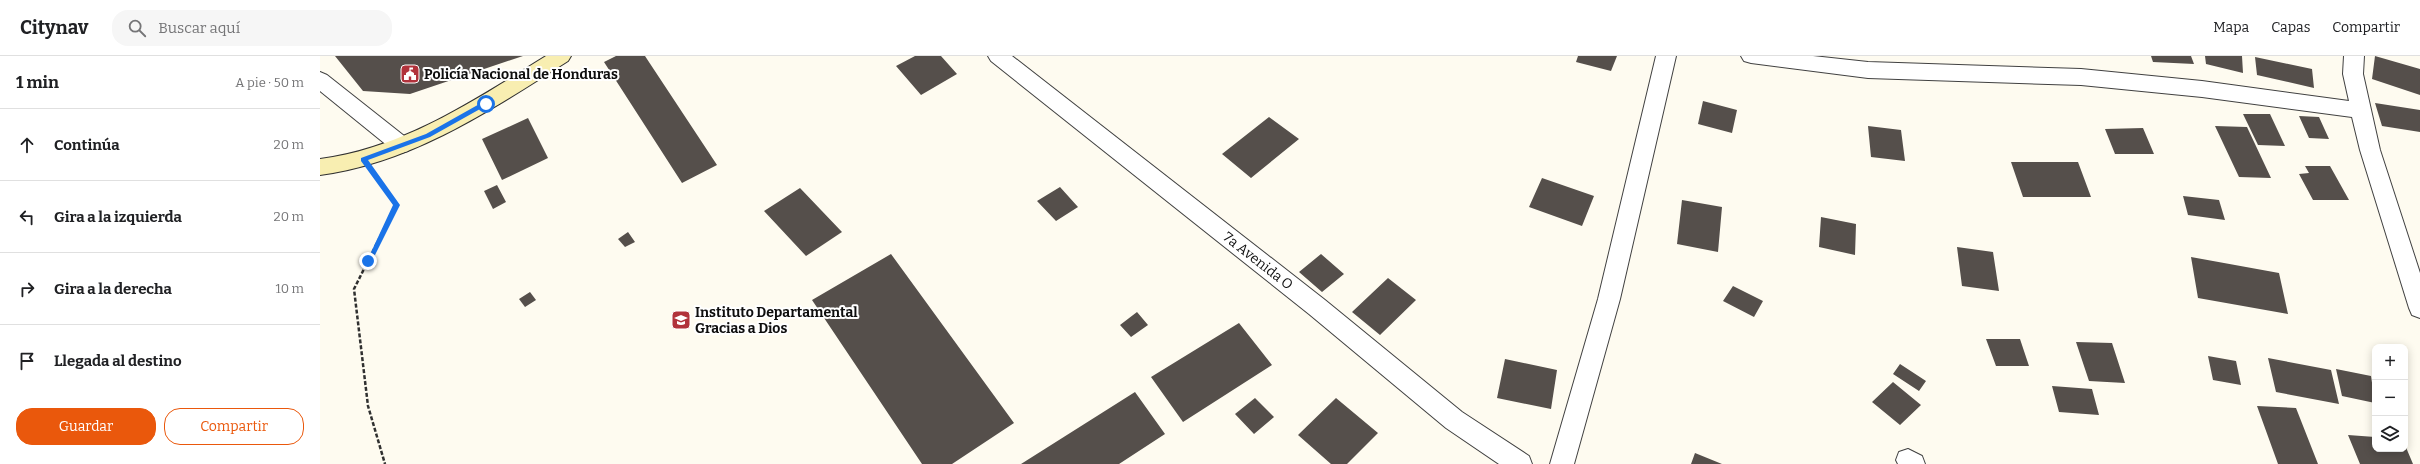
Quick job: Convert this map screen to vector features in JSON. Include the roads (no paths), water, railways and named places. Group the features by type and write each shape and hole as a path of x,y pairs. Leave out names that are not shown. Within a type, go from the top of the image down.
{"street":[{"path":"320,167 364,159 428,135 474,111 561,56"},
{"name":"7a Avenida O","path":"998,56 1317,307 1454,420 1520,464"},
{"path":"1562,464 1609,299 1666,56"},
{"path":"1751,56 1868,70 2081,77 2202,89 2361,110"},
{"path":"2354,56 2353,74 2370,150 2420,308"},
{"path":"320,80 401,145"}],"place":[{"name":"Policía Nacional de Honduras","path":"410,74"},
{"name":"Instituto Departamental Gracias a Dios","path":"681,320"}]}
